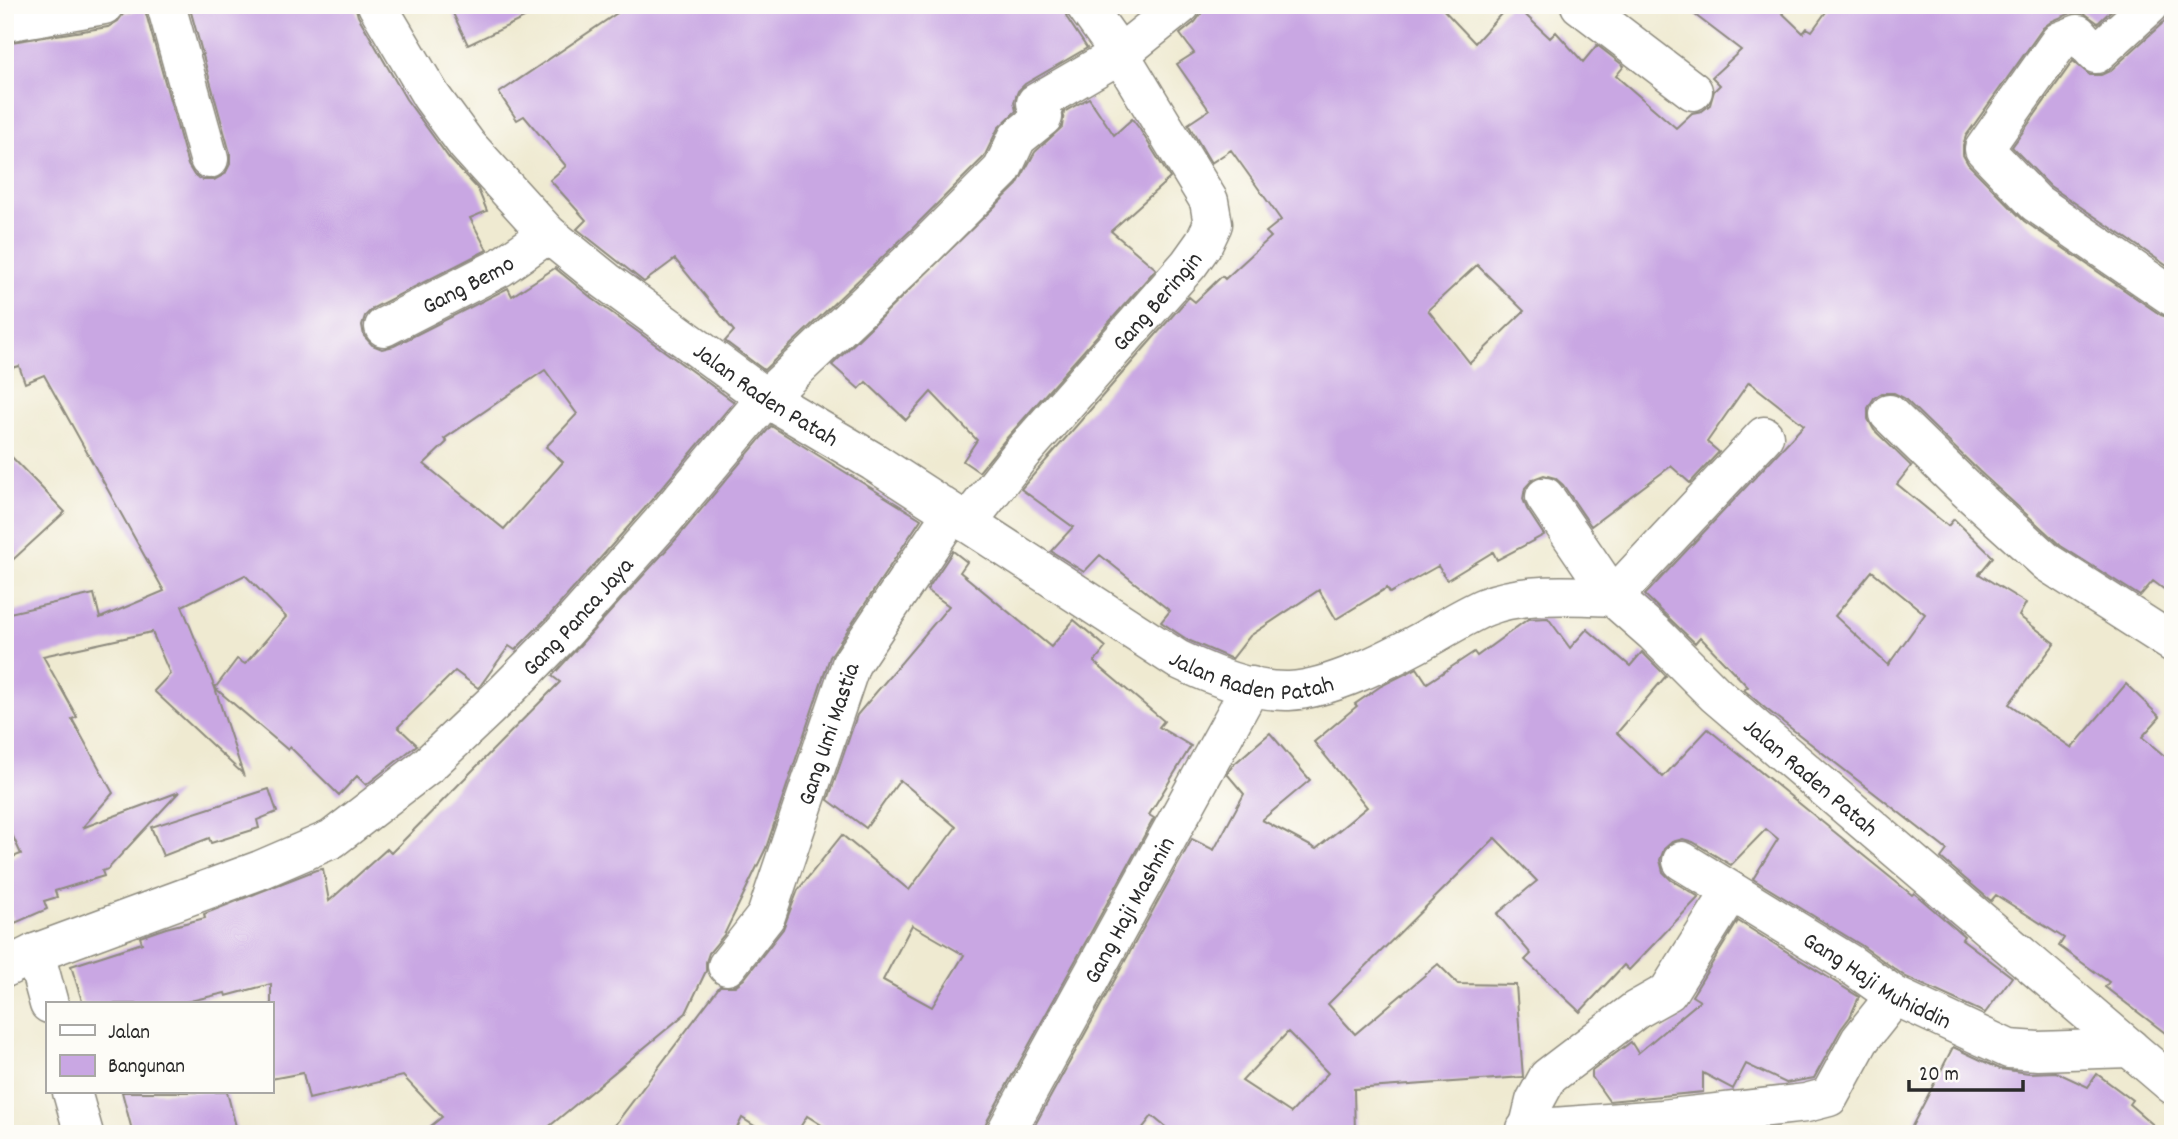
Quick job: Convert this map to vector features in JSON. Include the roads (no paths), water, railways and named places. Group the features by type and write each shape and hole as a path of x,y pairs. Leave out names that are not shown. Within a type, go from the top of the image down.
{"street":[{"path":"5,22 104,5"},
{"path":"166,5 209,159"},
{"name":"Jalan Raden Patah","path":"377,5 431,96 467,145 548,234 606,281 766,398 874,462 1177,659 1214,676 1251,686 1288,691 1323,686 1405,650 1487,606 1557,595 1613,597 1716,695 2173,1084"},
{"name":"Gang Beringin","path":"959,518 1021,454 1189,264 1213,224 1209,201 1120,54 1085,5"},
{"path":"1120,54 1181,5"},
{"path":"1580,5 1693,91"},
{"path":"2150,5 2096,54 2078,34 2060,41 1984,149 2036,203 2173,297"},
{"name":"Gang Panca Jaya","path":"20,961 260,870 332,839 428,765 565,631 661,523 766,398 1002,170 1017,138 1043,117 1036,103 1120,54"},
{"name":"Gang Bemo","path":"384,327 501,267 548,234"},
{"path":"1889,414 1931,456 2049,563 2173,643"},
{"path":"1545,497 1613,597 1764,436"},
{"name":"Gang Umi Mastia","path":"727,966 766,916 851,664 959,518"},
{"name":"Gang Haji Mashnin","path":"1005,1134 1251,686"},
{"name":"Gang Haji Muhiddin","path":"1682,862 1850,964 1895,996 2008,1049 2038,1051 2130,1048"},
{"path":"1731,892 1668,992 1636,1010 1548,1077 1535,1101 1527,1131 1806,1103 1829,1097 1860,1040 1895,996"},
{"path":"20,961 48,1002"},
{"path":"73,1094 84,1134"}]}
